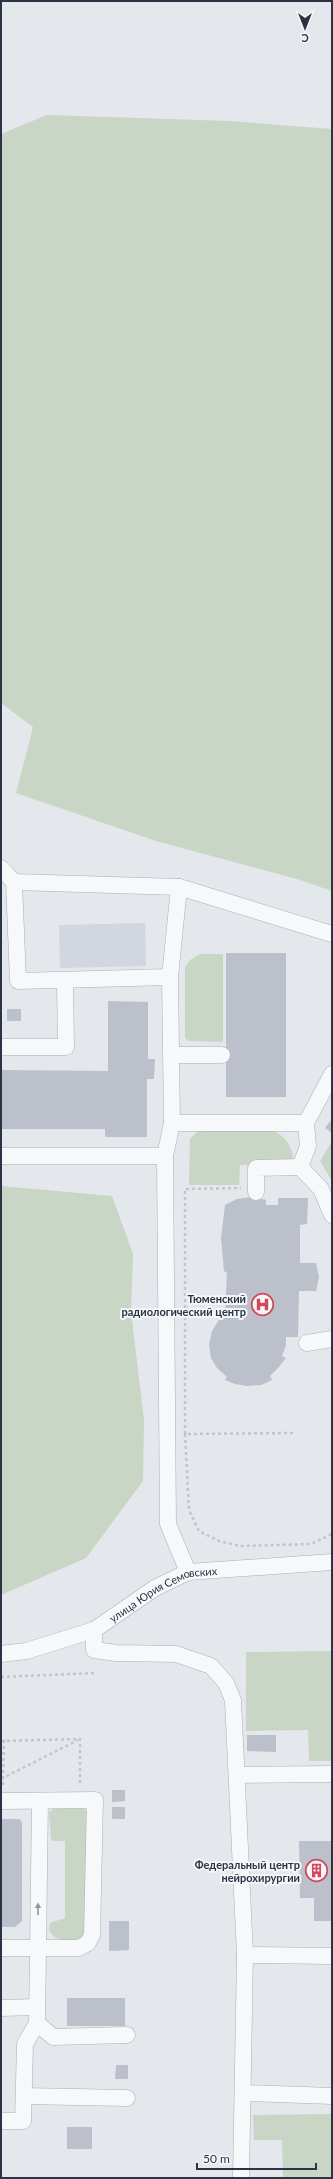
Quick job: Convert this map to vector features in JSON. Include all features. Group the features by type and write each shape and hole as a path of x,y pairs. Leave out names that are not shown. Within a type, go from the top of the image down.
{"street":[{"path":"1,868 14,882 18,981 65,981 170,977"},
{"path":"14,882 179,887 332,934"},
{"path":"179,887 170,977 172,1123 165,1156 168,1524 188,1572"},
{"path":"1,1047 66,1046 65,981"},
{"path":"172,1055 222,1055"},
{"path":"300,1167 308,1146 306,1123 332,1074"},
{"path":"172,1123 306,1123"},
{"path":"1,1156 165,1156"},
{"path":"256,1190 256,1168 300,1167 321,1188 332,1215"},
{"path":"307,1343 332,1339"},
{"name":"улица Юрия Семовских","path":"1,1654 26,1652 94,1630 155,1588 188,1572 332,1562"},
{"path":"94,1630 94,1650 116,1653 176,1654 211,1666 226,1683 233,1700 245,1955 244,2093 241,2178"},
{"path":"237,1775 332,1774"},
{"path":"1,1948 79,1948 88,1943 92,1935 95,1800 40,1801 2,1797"},
{"path":"1,2121 23,2121 25,2044 37,2015 40,1801"},
{"path":"245,1955 332,1956"},
{"path":"1,2008 37,2015 53,2037 127,2035"},
{"path":"244,2093 332,2096"},
{"path":"24,2096 127,2098"}],"path":[{"path":"256,1190 185,1189 185,1434 189,1510 199,1531 219,1542 240,1546 311,1544 332,1534"},
{"path":"185,1434 293,1433"},
{"path":"1,1677 94,1673"},
{"path":"2,1797 2,1740 80,1739"},
{"path":"2,1778 80,1739"},
{"path":"80,1739 80,1790"}],"shaded area":[{"path":"145,923 146,966 60,968 59,925"}],"green space":[{"path":"47,115 229,121 332,129 332,891 297,879 156,841 16,793 33,727 1,703 1,134"},
{"path":"200,954 223,954 223,1042 189,1041 185,1038 185,967 190,960"},
{"path":"206,1130 274,1131 282,1136 288,1143 292,1152 293,1161 288,1164 240,1165 239,1185 189,1185 190,1139 197,1132"},
{"path":"332,1141 332,1181 320,1161"},
{"path":"1,1186 112,1196 133,1254 131,1311 144,1420 143,1481 86,1558 1,1595"},
{"path":"332,1651 332,1761 309,1761 308,1730 246,1731 246,1652"},
{"path":"77,1805 85,1810 89,1817 89,1931 79,1940 62,1940 55,1937 49,1930 50,1923 65,1918 65,1841 54,1841 51,1839 49,1813 54,1808"},
{"path":"332,2114 332,2178 283,2178 282,2140 254,2140 253,2115"}],"building":[{"path":"226,953 286,953 286,1097 226,1097"},
{"path":"108,1001 148,1002 148,1059 155,1059 154,1079 147,1079 147,1137 105,1137 105,1129 1,1129 1,1070 108,1071"},
{"path":"7,1009 21,1009 21,1021 7,1021"},
{"path":"332,1119 332,1133 325,1128"},
{"name":"Тюменский радиологический центр","path":"253,1197 266,1200 266,1205 278,1205 278,1198 308,1198 307,1224 300,1225 300,1263 316,1263 319,1277 316,1291 299,1291 298,1337 286,1337 286,1345 282,1356 286,1358 270,1376 272,1380 261,1385 247,1386 235,1384 225,1380 227,1377 217,1368 211,1358 209,1345 212,1331 220,1318 225,1316 227,1273 224,1271 221,1238 225,1205 237,1199"},
{"path":"247,1735 276,1735 276,1752 247,1751"},
{"path":"112,1790 125,1790 125,1801 112,1802"},
{"path":"112,1807 125,1807 125,1819 112,1819"},
{"path":"1,1819 18,1819 21,1820 22,1824 22,1921 15,1927 1,1927"},
{"name":"Федеральный центр нейрохирургии","path":"299,1841 332,1841 332,1921 314,1921 314,1898 300,1898"},
{"path":"109,1921 129,1921 129,1950 109,1951"},
{"path":"67,1998 125,1998 125,2026 67,2026"},
{"path":"116,2065 128,2065 128,2079 115,2079"},
{"path":"67,2127 92,2127 92,2149 67,2149"}],"place":[{"name":"Тюменский радиологический центр","path":"262,1304"},
{"name":"Федеральный центр нейрохирургии","path":"316,1870"}]}
